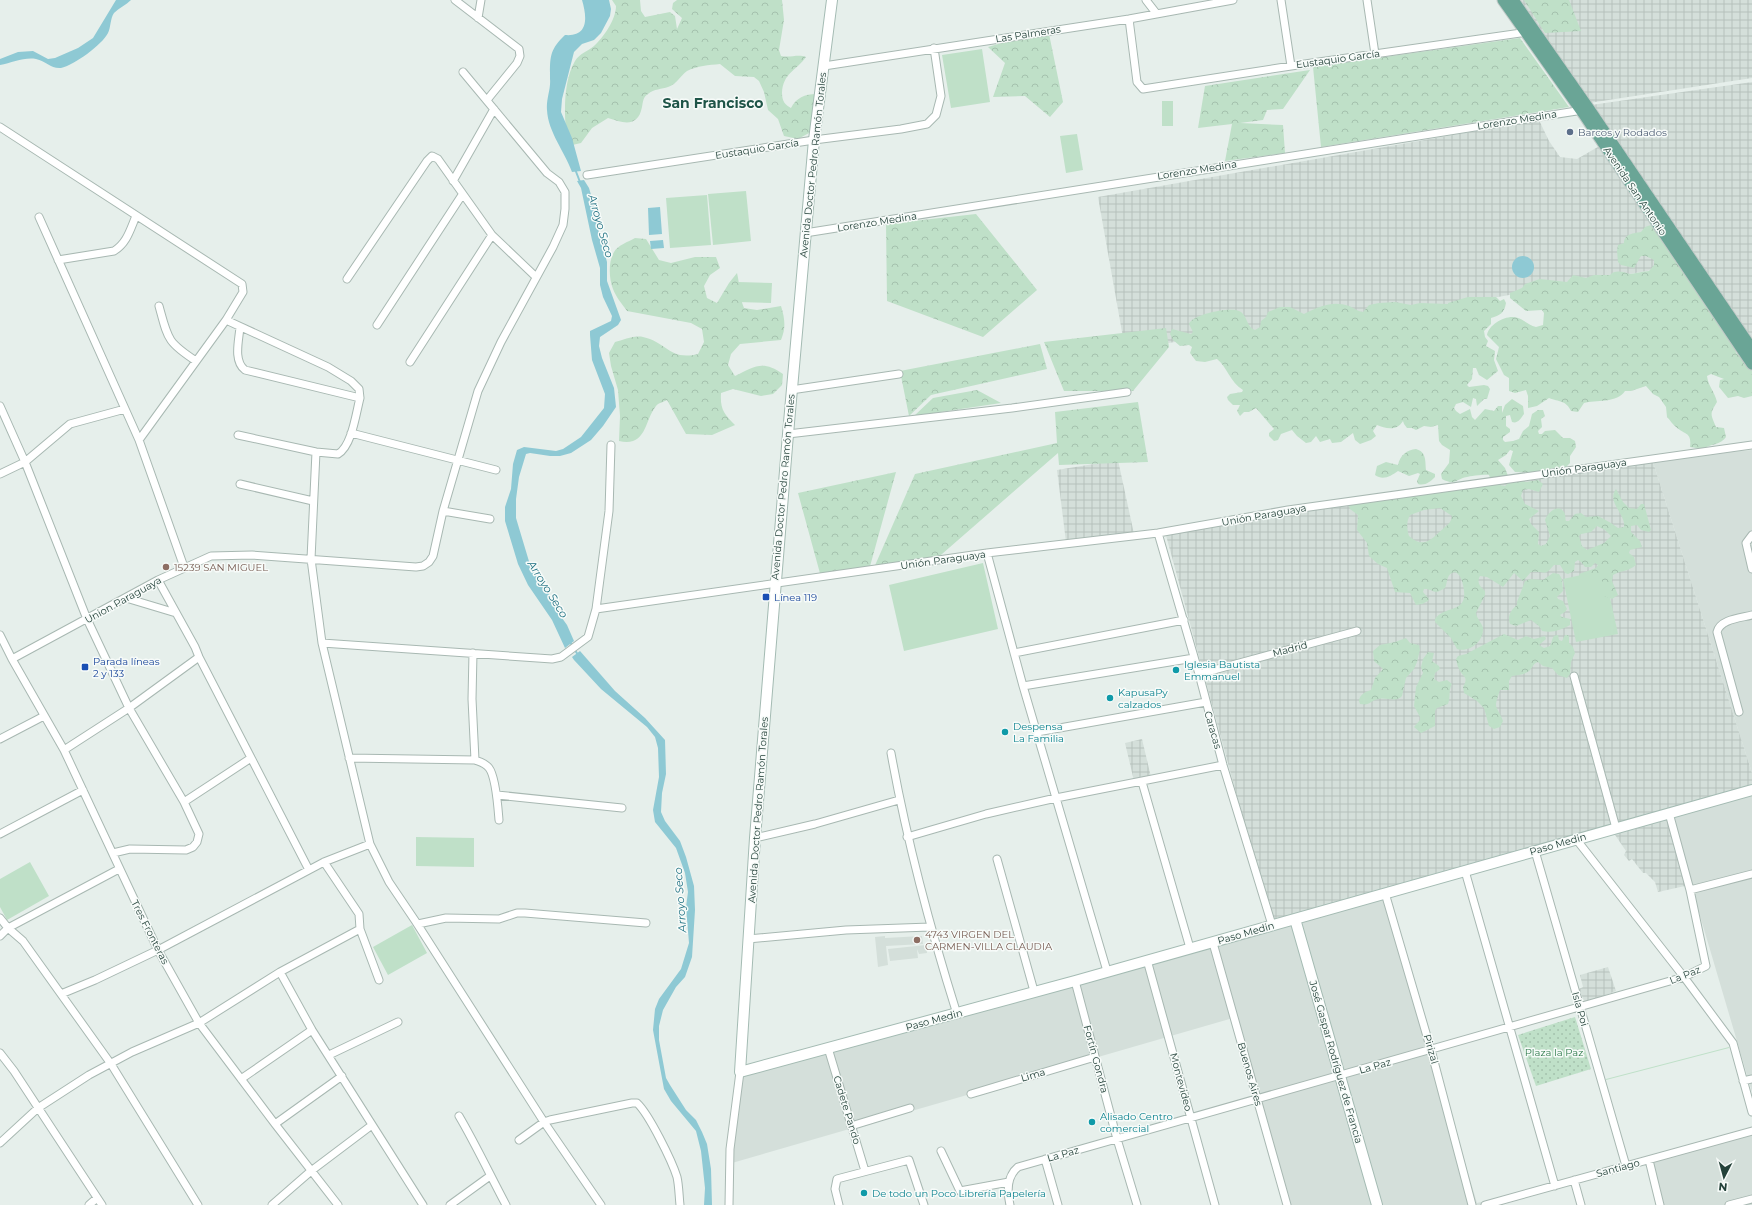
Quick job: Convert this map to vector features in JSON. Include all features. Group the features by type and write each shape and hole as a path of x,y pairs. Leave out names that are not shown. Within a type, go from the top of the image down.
{"main road":[{"name":"Avenida San Antonio","path":"1503,0 1530,32 1752,349"},
{"name":"Avenida San Antonio","path":"1513,0 1530,32"},
{"name":"Avenida San Antonio","path":"1585,110 1752,364"}],"street":[{"path":"455,0 519,49 520,56 517,63 487,100"},
{"path":"478,18 481,0"},
{"name":"Avenida Doctor Pedro Ramón Torales","path":"740,1072 755,838 775,585 814,140 832,0"},
{"path":"1146,0 1156,13"},
{"name":"Las Palmeras","path":"824,66 1129,19 1232,0"},
{"path":"1281,0 1291,66"},
{"path":"1367,0 1376,54"},
{"name":"Eustaquio García","path":"1129,19 1137,82 1143,89 1530,32"},
{"name":"Eustaquio García","path":"587,175 926,124 936,115 942,96 934,48"},
{"path":"463,72 548,173 559,182 565,192 563,224 501,342 478,391 443,511 490,518"},
{"path":"453,181 494,109"},
{"name":"Lorenzo Medina","path":"806,233 1585,110"},
{"path":"0,127 242,284 243,292 226,320 139,440"},
{"path":"346,278 427,161 432,156 438,159 462,195 492,235 536,277"},
{"path":"377,325 462,195"},
{"path":"58,260 114,251 126,240 136,216"},
{"path":"39,217 139,440 184,567"},
{"path":"410,362 492,235"},
{"path":"159,306 167,335 176,348 196,361"},
{"path":"226,320 328,367 351,381 359,389 360,398 351,433 345,448 338,454 316,452 238,434"},
{"path":"240,327 239,361 240,366 245,370 360,398"},
{"path":"792,390 899,374"},
{"path":"788,434 1012,408 1127,392"},
{"path":"0,406 25,462 87,619 129,708 184,802 199,834 197,842 193,847 186,850 130,849 113,853"},
{"path":"0,474 25,462 70,424 125,408"},
{"path":"351,433 496,470"},
{"path":"322,643 552,659 561,657 588,637 596,610 609,510 611,445"},
{"name":"Unión Paraguaya","path":"596,610 987,553 1158,534 1288,510 1752,445"},
{"path":"316,452 310,559 322,643 370,844 389,882 418,924 544,1122 601,1205"},
{"path":"240,484 313,501"},
{"name":"Union Paraguaya","path":"12,659 158,580 211,556 252,555 416,567 423,566 429,562 433,556 443,511"},
{"name":"Caracas","path":"1158,534 1184,620 1223,765 1272,925"},
{"path":"1752,535 1746,543 1752,569"},
{"path":"987,553 1023,686 1108,971"},
{"path":"158,580 195,647 309,870"},
{"path":"126,598 176,613"},
{"path":"1739,712 1717,632 1718,627 1724,623 1752,615"},
{"path":"1014,653 1184,620"},
{"name":"Madrid","path":"1199,674 1357,631"},
{"name":"Tres Fronteras","path":"0,635 64,750 158,950 199,1023 338,1205"},
{"path":"473,653 472,698 475,760"},
{"path":"64,750 129,708 199,657"},
{"path":"1023,686 1194,658"},
{"path":"1574,676 1616,828"},
{"path":"1037,732 1206,702"},
{"path":"0,739 44,716"},
{"path":"890,754 907,837 930,927 957,1014"},
{"path":"184,802 251,758"},
{"path":"349,758 475,760 482,762 490,769 497,796 499,820"},
{"path":"907,837 986,814 1056,798 1223,765"},
{"path":"1142,782 1190,948"},
{"path":"0,834 83,790"},
{"name":"Paso Medin","path":"740,1072 957,1014 1034,991 1075,981 1752,790"},
{"path":"497,796 622,808"},
{"path":"755,838 815,824 899,800"},
{"path":"1669,813 1690,890 1752,874"},
{"path":"1576,839 1684,977 1733,1043 1752,1112"},
{"path":"61,994 95,980 158,950 324,862 370,844"},
{"name":"Isla Poi","path":"1535,851 1626,1166"},
{"path":"997,859 1034,991"},
{"path":"324,862 358,914 360,929 379,980"},
{"path":"0,936 8,928 119,869"},
{"path":"1465,871 1555,1186"},
{"name":"La Paz","path":"1009,1182 1014,1170 1018,1167 1684,977 1706,966 1690,890"},
{"name":"Pirizal","path":"1385,893 1431,1050 1472,1205"},
{"path":"418,924 446,918 499,919 520,913 541,913 646,923"},
{"path":"0,918 8,928 24,941 111,1064 198,1205"},
{"name":"José Gaspar Rodríguez de Francia","path":"1295,919 1377,1205"},
{"path":"748,939 846,930 930,927"},
{"path":"0,1143 38,1108 89,1075 132,1052 199,1023 280,972 360,929"},
{"name":"Buenos Aires","path":"1213,942 1288,1205"},
{"name":"Montevideo","path":"1147,960 1215,1205"},
{"path":"280,972 312,1030 424,1205"},
{"name":"Fortín Gondra","path":"1075,981 1117,1138 1137,1205"},
{"path":"329,1055 398,1022"},
{"path":"241,1079 312,1030"},
{"name":"Cadete Pando","path":"828,1048 865,1171"},
{"path":"0,1053 14,1071 102,1205"},
{"name":"Lima","path":"971,1094 1095,1057"},
{"path":"728,1205 730,1149 740,1072"},
{"path":"275,1124 342,1076"},
{"path":"1744,1081 1752,1079"},
{"path":"519,1140 544,1122 632,1103 639,1104 657,1134 673,1166 678,1184 680,1205"},
{"path":"851,1126 910,1108"},
{"path":"459,1116 506,1205"},
{"path":"272,1205 311,1171 372,1125"},
{"name":"Santiago","path":"1485,1205 1502,1203 1574,1180 1752,1132"},
{"path":"941,1151 960,1191 1009,1182 1007,1195 1010,1205"},
{"path":"1045,1159 1058,1205"},
{"path":"839,1205 835,1189 836,1180 909,1160 924,1205"},
{"path":"1649,1160 1660,1205"},
{"path":"450,1205 490,1176"},
{"path":"1574,1180 1581,1205"},
{"path":"89,1205 97,1198"},
{"path":"1729,1205 1752,1199"}],"shaded area":[{"path":"1517,0 1752,0 1752,78 1589,103"},
{"path":"1752,82 1752,341 1591,105"},
{"path":"1539,120 1549,141 1560,157 1577,159 1603,144 1681,265 1498,297 1125,349 1098,197"},
{"path":"1752,450 1752,773 1652,459"},
{"path":"1652,459 1752,773 1752,791 1272,925 1164,528"},
{"path":"1118,460 1134,534 1066,542 1057,470"},
{"path":"1142,739 1151,777 1134,781 1125,743"},
{"path":"1752,791 1752,1092 1670,814"},
{"path":"1667,819 1669,820 1685,886 1658,892 1655,882 1646,873 1643,873 1632,859 1629,861 1624,855 1626,851 1613,832"},
{"path":"1385,894 1477,1203 1501,1197 1503,1205 1285,1205 1233,1018 732,1163 744,1071"},
{"path":"885,936 885,938 922,936 923,944 886,946 888,965 878,967 875,937"},
{"path":"926,945 927,953 919,954 917,949 918,958 890,961 888,949"},
{"path":"1608,967 1616,991 1585,1003 1579,989 1583,987 1580,975"},
{"path":"1752,1131 1752,1205 1662,1205 1649,1156"}],"green space":[{"path":"612,0 640,0 641,11 645,17 670,12 675,16 677,29 682,18 672,9 673,3 677,0 782,0 784,20 779,50 781,56 806,57 787,77 783,86 783,100 791,108 801,97 816,94 819,109 809,133 798,139 784,136 778,119 768,110 764,92 759,81 754,77 735,76 720,64 707,65 687,71 671,86 653,91 646,95 640,114 633,121 624,122 608,118 592,128 581,143 568,146 565,103 571,70 577,58 594,46 609,28 616,6"},
{"path":"1524,0 1569,0 1581,31 1545,33"},
{"path":"1048,29 1063,102 1050,117 1025,96 993,97 1005,63 988,47"},
{"path":"1520,38 1569,107 1321,147 1313,67"},
{"path":"982,49 990,102 951,108 942,55"},
{"path":"1310,70 1283,109 1267,110 1263,120 1240,123 1283,125 1285,153 1225,161 1232,124 1198,128 1205,86"},
{"path":"1162,101 1173,101 1173,126 1162,126"},
{"path":"1077,134 1083,170 1066,173 1060,136"},
{"path":"746,191 751,241 713,245 708,194"},
{"path":"707,195 711,245 670,248 666,198"},
{"path":"976,214 1037,290 983,337 887,301 886,224"},
{"path":"1651,225 1735,343 1736,353 1752,366 1752,396 1744,398 1738,396 1728,398 1719,387 1720,380 1724,379 1711,374 1707,376 1717,402 1712,412 1712,417 1716,427 1724,428 1726,437 1721,442 1702,449 1690,447 1689,436 1673,424 1667,417 1666,407 1659,397 1653,394 1646,386 1631,391 1625,391 1617,398 1584,403 1578,412 1571,411 1564,403 1549,398 1537,406 1528,408 1528,396 1526,390 1515,393 1509,391 1509,378 1504,375 1496,359 1499,347 1487,335 1491,327 1499,321 1509,317 1518,318 1536,327 1543,325 1544,313 1542,310 1526,311 1510,298 1510,293 1522,288 1525,284 1540,279 1567,282 1573,275 1586,278 1594,275 1610,275 1614,272 1630,274 1649,271 1654,265 1654,260 1646,256 1641,256 1634,268 1621,265 1618,262 1617,251 1618,245 1624,243 1624,240 1628,236 1641,232 1645,227"},
{"path":"635,238 646,239 659,260 671,263 695,257 716,257 720,268 710,275 704,286 707,298 717,303 737,273 744,308 757,310 781,306 784,331 781,340 740,344 731,354 728,365 735,376 754,367 770,367 783,374 782,385 773,394 761,396 733,389 721,393 722,407 728,418 735,425 712,435 686,434 667,400 656,406 640,437 628,442 619,441 620,416 618,390 609,353 615,342 633,337 643,337 651,339 674,353 688,355 698,354 704,342 702,329 691,323 627,311 619,300 614,292 611,280 610,270 612,256 618,247"},
{"path":"738,282 772,283 771,303 737,302"},
{"path":"1468,297 1496,297 1500,301 1504,299 1506,303 1503,312 1491,318 1491,324 1484,331 1485,337 1488,341 1486,346 1495,351 1494,360 1498,371 1487,380 1479,375 1476,368 1473,368 1472,379 1467,385 1469,387 1484,385 1488,386 1490,389 1487,399 1484,399 1477,406 1476,399 1473,398 1471,407 1463,402 1456,404 1454,408 1460,414 1470,409 1472,417 1475,420 1485,409 1494,411 1498,406 1502,406 1502,413 1505,405 1512,399 1523,406 1524,414 1518,421 1512,422 1510,415 1506,416 1506,426 1510,429 1510,432 1503,437 1505,442 1519,439 1523,431 1529,426 1532,414 1538,410 1543,410 1545,416 1541,419 1542,427 1538,431 1539,434 1542,434 1545,431 1555,430 1563,438 1570,438 1575,441 1576,447 1570,456 1570,463 1564,469 1552,468 1545,472 1537,471 1533,473 1515,472 1509,465 1513,451 1510,450 1506,455 1498,460 1505,468 1508,476 1491,481 1489,475 1485,475 1463,478 1453,482 1446,481 1442,479 1441,474 1449,463 1450,450 1439,441 1438,425 1431,427 1424,426 1416,430 1407,428 1403,421 1395,428 1377,425 1373,431 1376,436 1371,440 1360,444 1355,440 1353,433 1341,442 1332,443 1330,439 1320,442 1316,436 1311,442 1306,443 1292,430 1281,434 1278,440 1274,441 1269,436 1269,433 1274,429 1256,408 1249,412 1244,412 1240,416 1237,411 1240,405 1233,405 1228,400 1227,397 1230,394 1242,392 1243,390 1235,383 1220,362 1217,359 1205,362 1196,361 1190,353 1192,347 1189,345 1180,346 1173,340 1170,334 1172,329 1191,334 1193,332 1189,324 1192,320 1204,314 1228,310 1239,311 1242,313 1250,326 1255,330 1260,327 1261,321 1266,317 1268,312 1280,307 1290,307 1304,314 1325,305 1343,304 1363,312 1369,305 1379,303 1395,302 1411,305 1420,303 1448,304"},
{"path":"1166,328 1169,347 1133,391 1064,391 1044,342"},
{"path":"1040,344 1047,369 931,395 909,416 900,371"},
{"path":"977,390 1001,403 914,416 933,398"},
{"path":"1138,402 1148,462 1059,465 1058,453 934,561 873,570 915,474 1057,443 1055,412"},
{"path":"1416,449 1420,450 1424,455 1426,470 1435,474 1435,477 1429,482 1425,484 1418,484 1417,481 1420,474 1418,473 1409,476 1398,471 1384,478 1375,475 1377,466 1386,462 1398,465 1400,458 1404,454"},
{"path":"896,472 869,570 821,577 798,493"},
{"path":"1518,479 1526,482 1538,480 1543,484 1539,492 1529,489 1523,490 1521,496 1525,504 1539,511 1529,519 1531,524 1539,532 1538,544 1541,546 1546,544 1550,536 1545,520 1550,512 1559,508 1564,512 1566,521 1569,521 1575,514 1581,513 1586,517 1598,516 1618,528 1624,527 1624,522 1613,499 1616,489 1623,502 1629,508 1637,509 1641,504 1644,504 1651,530 1649,532 1641,530 1637,525 1631,526 1631,532 1640,541 1642,547 1630,550 1629,553 1634,557 1636,565 1630,569 1613,575 1612,581 1618,595 1612,599 1604,596 1605,586 1602,581 1590,577 1581,577 1579,574 1596,568 1598,565 1595,563 1591,567 1585,567 1578,560 1575,562 1574,571 1568,574 1565,573 1560,565 1554,565 1544,573 1531,572 1523,581 1514,573 1503,587 1487,577 1480,576 1479,583 1485,591 1485,595 1476,613 1483,628 1483,633 1478,642 1471,648 1462,650 1457,649 1451,638 1435,622 1435,619 1439,614 1455,608 1463,601 1463,585 1457,573 1455,572 1450,574 1445,588 1438,592 1424,589 1423,592 1429,599 1422,604 1416,605 1410,593 1395,592 1387,568 1378,564 1369,556 1367,543 1357,530 1358,515 1350,509 1348,503 1391,499 1393,497 1494,484 1505,486 1512,480","holes":["1440,508 1452,516 1450,522 1432,539 1420,542 1409,536 1407,526 1410,515 1424,510","1597,526 1605,530 1611,536 1604,543 1587,550 1582,546 1579,536 1581,534 1591,532"]},
{"path":"983,563 998,629 904,651 889,585"},
{"path":"1604,570 1618,634 1576,642 1563,579"},
{"path":"1553,573 1559,574 1562,579 1563,591 1557,597 1563,601 1567,609 1560,615 1570,619 1570,625 1560,630 1550,632 1542,631 1539,626 1531,620 1516,626 1510,624 1510,613 1517,605 1525,581 1531,579 1543,580"},
{"path":"1504,634 1518,640 1526,636 1534,639 1545,636 1546,639 1539,645 1544,648 1550,646 1554,636 1558,635 1559,640 1562,641 1565,635 1568,635 1569,643 1573,647 1575,653 1571,662 1570,674 1567,678 1558,675 1552,668 1543,666 1538,662 1527,672 1521,675 1512,676 1509,681 1509,690 1500,690 1496,707 1503,721 1500,727 1494,729 1489,726 1484,708 1477,701 1464,693 1463,687 1465,677 1458,668 1456,659 1458,656 1466,654"},
{"path":"1406,638 1410,643 1419,645 1420,650 1414,669 1406,678 1402,696 1397,699 1382,699 1368,704 1360,704 1360,697 1371,690 1375,678 1383,669 1374,661 1373,651 1380,645"},
{"path":"1428,652 1434,653 1432,661 1439,666 1440,669 1435,673 1434,679 1439,682 1447,680 1452,684 1448,704 1437,708 1435,711 1435,726 1421,733 1414,727 1420,720 1420,717 1414,706 1416,687 1423,673 1421,667 1423,659"},
{"path":"416,837 474,838 474,867 416,866"},
{"path":"30,862 49,896 7,920 0,907 0,879"},
{"path":"412,925 427,953 388,975 373,947"},
{"name":"Plaza la Paz","path":"1575,1017 1591,1069 1536,1086 1518,1035"},
{"path":"1729,1048 1606,1080 1606,1079"}],"water":[{"path":"116,0 131,0 114,13 110,28 105,38 87,54 73,63 57,68 40,60 22,59 0,65 0,59 18,52 33,51 48,59 55,58 78,48 93,38"},
{"path":"582,0 609,0 611,9 610,16 601,33 594,40 582,44 574,52 562,99 561,112 572,138 581,171 572,172 550,126 547,106 550,87 550,65 553,50 565,35 573,35 582,29 584,25 585,13"},
{"path":"584,180 589,188 594,205 595,217 607,262 607,281 621,320 618,325 600,337 599,346 602,358 614,388 616,407 591,440 571,453 560,456 530,453 526,454 519,477 516,499 516,518 531,568 550,596 557,611 567,625 574,641 565,648 552,620 528,585 518,564 505,521 505,507 511,489 513,464 517,450 524,447 556,451 563,449 581,437 604,408 605,394 592,360 590,331 611,321 612,316 603,297 600,285 600,268 592,240 581,188 577,181"},
{"path":"660,207 662,234 649,235 648,208"},
{"path":"663,240 664,248 651,249 650,241"},
{"path":"1519,256 1527,256 1534,263 1534,271 1527,278 1519,278 1512,271 1512,263"},
{"path":"580,651 615,691 645,718 665,740 666,774 662,793 661,812 665,821 680,841 686,857 694,886 695,910 692,957 685,977 676,987 663,1010 659,1026 659,1040 666,1078 686,1110 696,1120 707,1144 711,1169 712,1205 704,1205 705,1188 701,1151 696,1131 671,1101 664,1089 653,1030 655,1009 659,999 681,969 689,943 686,907 688,892 685,873 676,848 655,822 653,810 659,777 658,748 655,737 647,727 601,689 574,660 572,657"}],"waterway":[{"name":"Arroyo Seco","path":"575,169 580,182"},
{"name":"Arroyo Seco","path":"570,642 578,655"}],"place":[{"name":"Barcos y Rodados","path":"1570,132"},
{"name":"15239 SAN MIGUEL","path":"166,567"},
{"name":"Línea 119","path":"766,597"},
{"name":"Parada líneas 2 y 133","path":"85,667"},
{"name":"Iglesia Bautista Emmanuel","path":"1176,670"},
{"name":"KapusaPy calzados","path":"1110,698"},
{"name":"Despensa La Familia","path":"1005,732"},
{"name":"4743 VIRGEN DEL CARMEN-VILLA CLAUDIA","path":"917,940"},
{"name":"Alisado Centro comercial","path":"1092,1122"},
{"name":"De todo un Poco Librería Papelería","path":"864,1193"}],"district":[{"name":"San Francisco","path":"713,103"}]}
